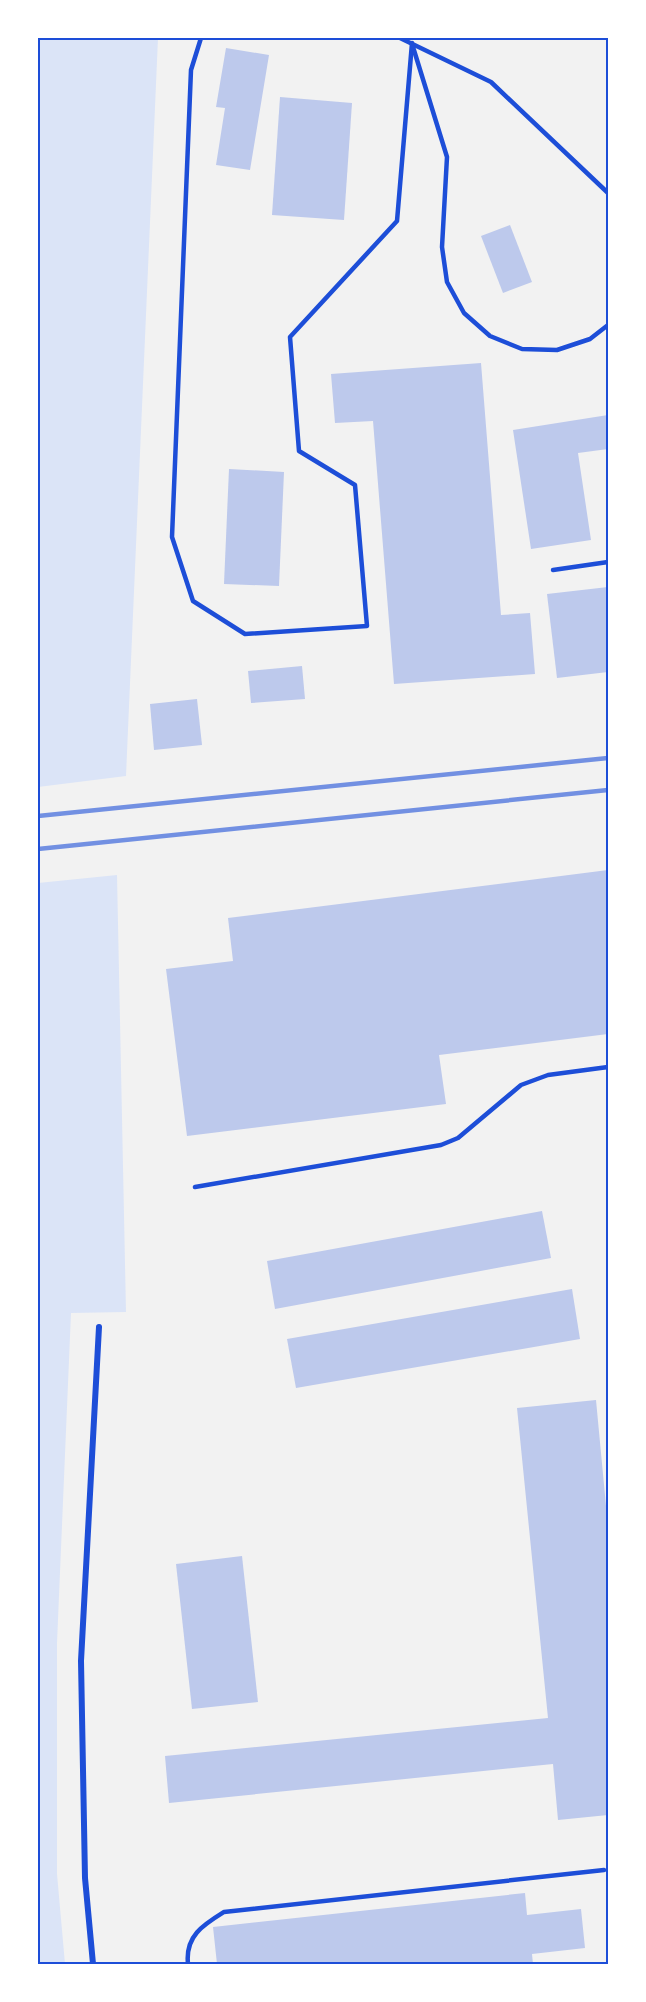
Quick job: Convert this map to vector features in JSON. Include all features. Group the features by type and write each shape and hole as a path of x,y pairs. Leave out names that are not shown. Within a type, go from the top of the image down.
{"street":[{"path":"93,1965 85,1878 81,1661 99,1327"}],"lane":[{"path":"201,38 191,70 172,537 193,601 245,634 367,626 355,485 299,451 291,337 397,221 412,44"},
{"path":"400,38 491,82 609,193"},
{"path":"412,44 447,157 442,247 447,282 464,313 490,336 522,349 557,350 590,339 609,325"},
{"path":"553,570 609,562"},
{"path":"195,1187 441,1145 458,1138 520,1085 548,1075 609,1066"},
{"path":"188,1965 191,1942 202,1925 224,1912 604,1870"}],"shaded area":[{"path":"38,38 158,38 126,776 38,787"},
{"path":"117,875 126,1312 71,1313 57,1643 57,1874 65,1964 38,1964 38,883"}],"building":[{"path":"226,48 269,55 250,170 216,165 225,108 216,107"},
{"path":"280,97 352,103 344,220 272,215"},
{"path":"510,225 532,282 503,293 481,236"},
{"path":"481,363 501,615 530,613 535,674 394,684 373,421 335,423 331,374"},
{"path":"608,415 608,449 578,453 591,540 531,549 513,430"},
{"path":"229,469 284,472 279,586 224,584"},
{"path":"608,587 608,672 557,678 547,594"},
{"path":"302,666 305,699 251,703 248,671"},
{"path":"197,699 202,745 154,750 150,704"},
{"path":"608,870 608,1034 439,1055 446,1104 187,1136 166,969 233,961 228,918"},
{"path":"542,1211 551,1258 275,1309 267,1261"},
{"path":"572,1289 580,1339 296,1388 287,1339"},
{"path":"596,1400 608,1527 608,1815 558,1820 553,1764 169,1803 165,1756 548,1718 517,1408"},
{"path":"242,1556 258,1702 192,1709 176,1564"},
{"path":"525,1893 527,1915 581,1909 585,1948 532,1954 533,1964 217,1964 213,1927"}],"railway":[{"path":"38,816 608,758"},
{"path":"38,849 608,790"}]}
